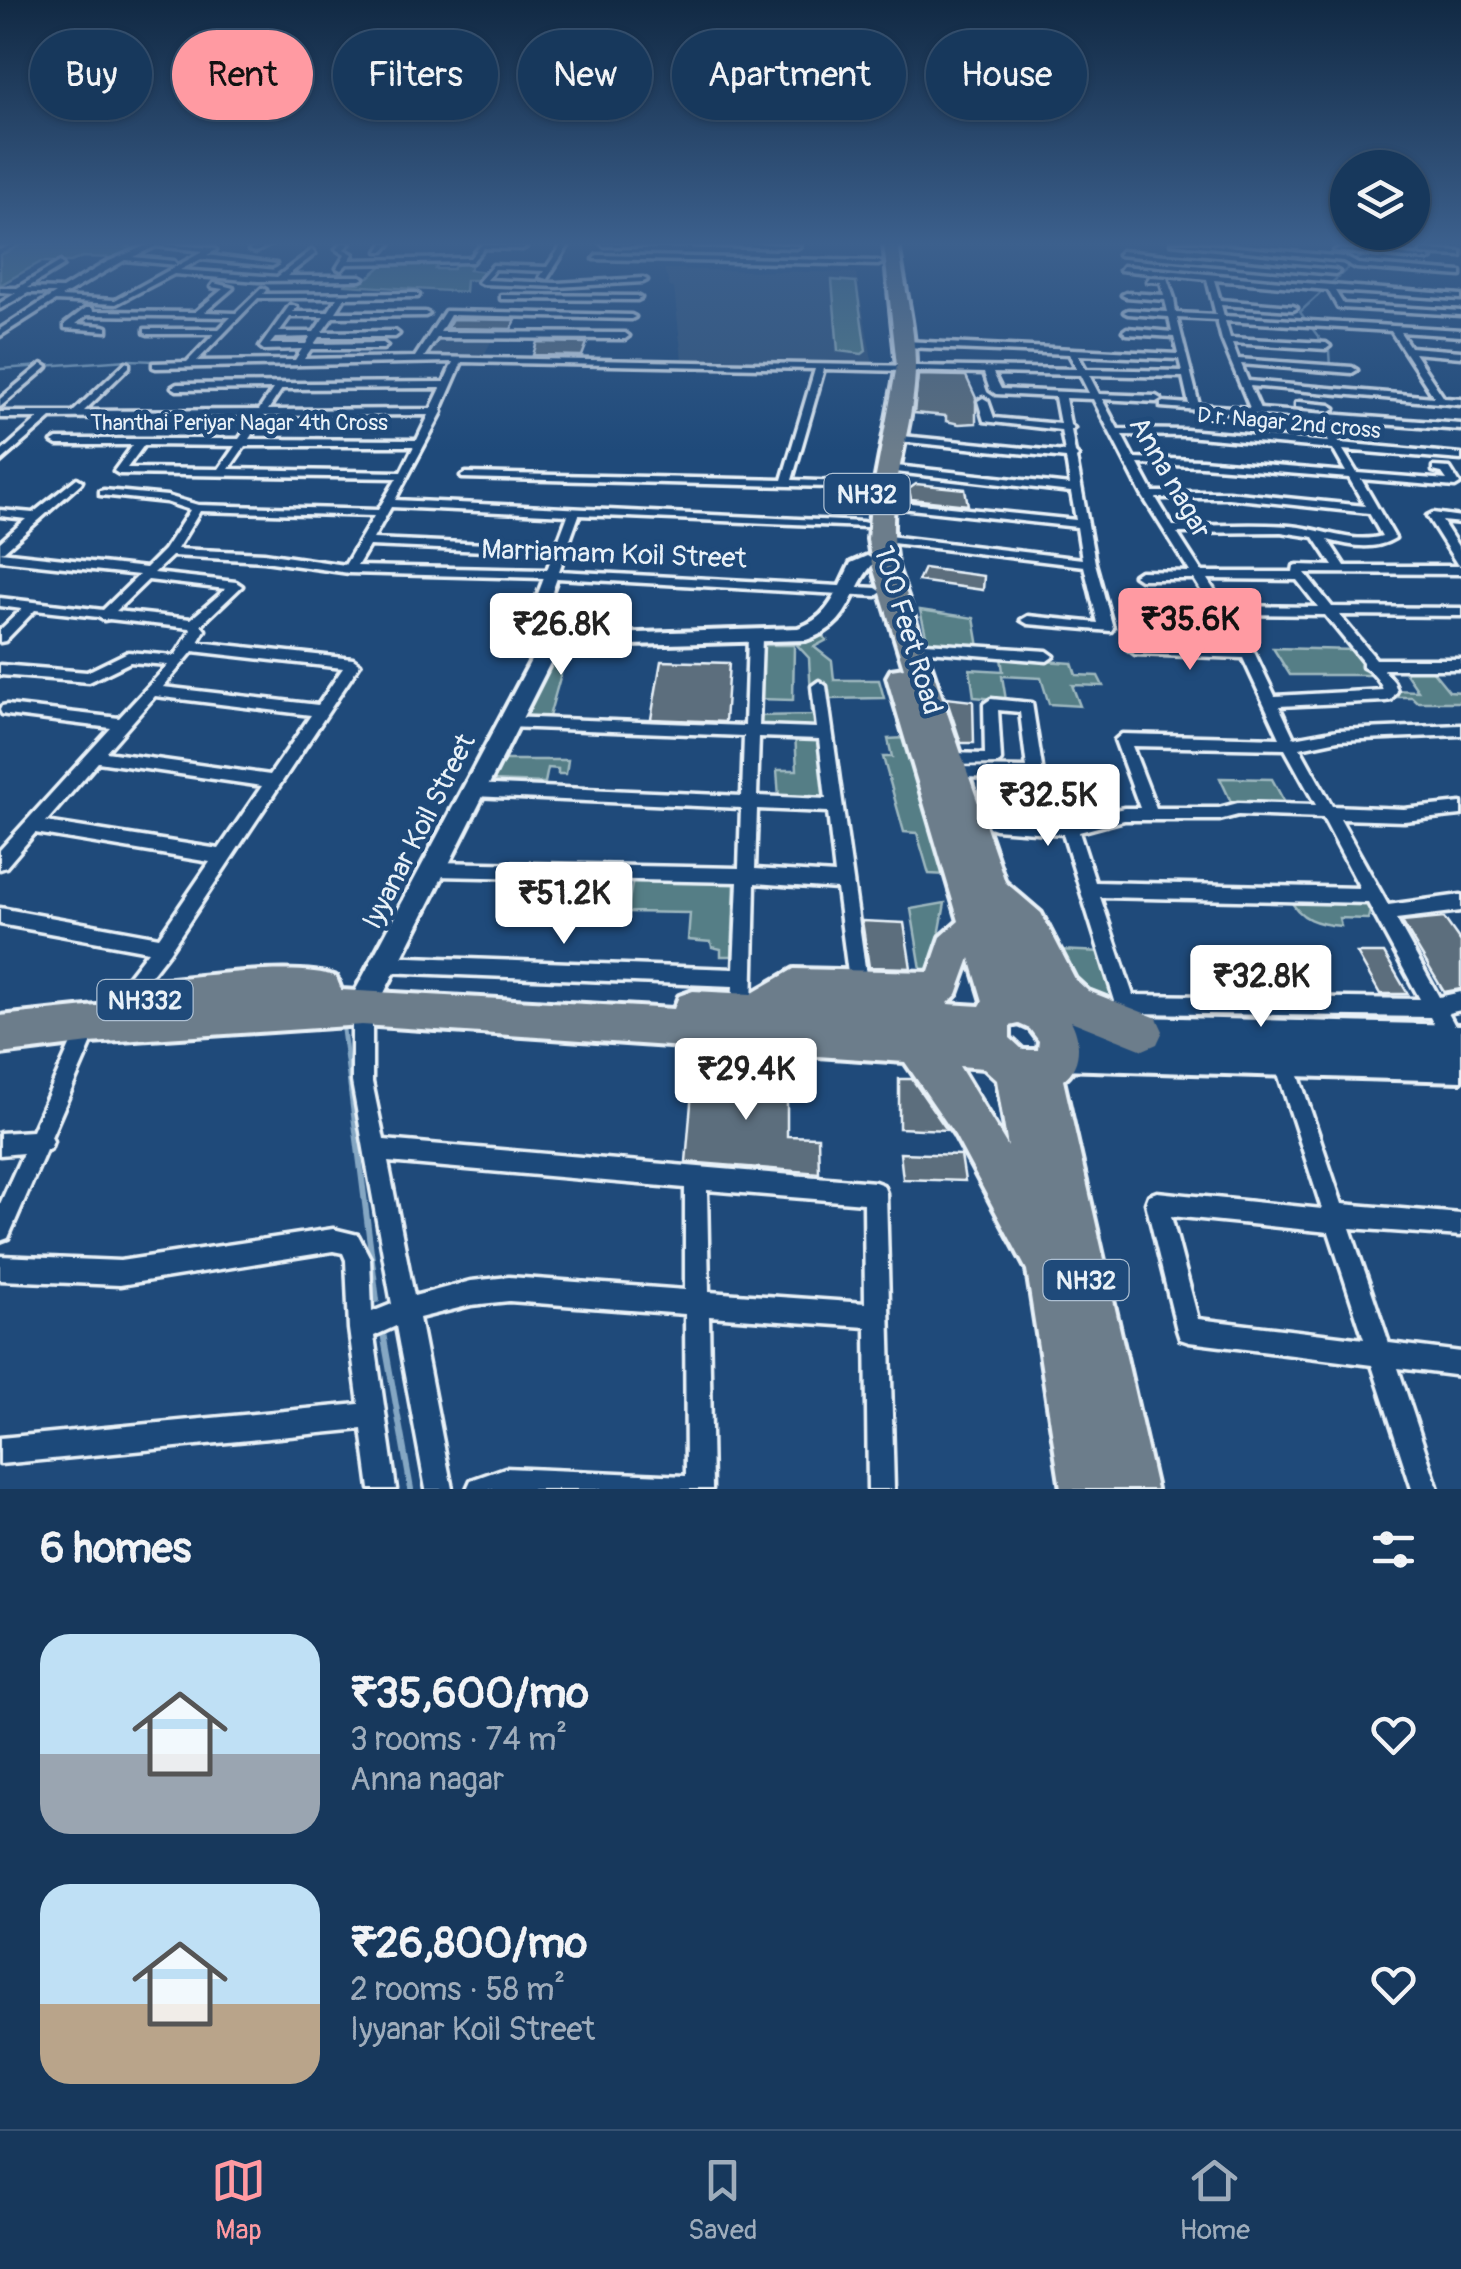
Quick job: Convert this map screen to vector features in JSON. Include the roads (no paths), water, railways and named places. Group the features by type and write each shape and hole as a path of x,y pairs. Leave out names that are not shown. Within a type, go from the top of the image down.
{"highway":[{"name":"100 Feet Road","path":"889,312 899,359 866,561 979,926 1023,1039"},
{"name":"100 Feet Road","path":"875,494 887,468 892,438 899,359 896,312"},
{"name":"100 Feet Road","path":"871,532 952,766 988,890 1023,1039"},
{"path":"988,890 1028,924 1062,992 1075,1004 1127,1018"},
{"path":"747,1001 794,987 933,992 944,982 954,949 979,926"},
{"path":"372,988 915,1044 1023,1039"},
{"path":"0,1035 102,1011 372,988 747,1001 1023,1039"},
{"name":"NH332","path":"0,1017 102,1011"},
{"name":"NH32","path":"1023,1039 1052,1267 1088,1489"},
{"name":"NH32","path":"1023,1039 1129,1489"},
{"path":"915,1044 942,1072 958,1098 1019,1217 1052,1267"}],"street":[{"path":"0,334 33,312"},
{"path":"188,365 241,312"},
{"path":"268,347 264,344 288,312"},
{"path":"309,312 425,314"},
{"path":"616,362 632,312"},
{"path":"1134,312 1461,334"},
{"path":"1173,312 1184,374 1195,408"},
{"path":"1220,312 1226,340 1256,413"},
{"path":"104,329 68,326 84,313 239,315"},
{"path":"297,363 330,314"},
{"path":"418,360 448,314 631,317"},
{"path":"148,331 222,332"},
{"path":"1127,331 1178,336"},
{"path":"1395,331 1440,400"},
{"path":"271,335 395,334"},
{"path":"435,334 625,336"},
{"path":"1226,340 1326,346"},
{"path":"254,364 268,347 383,346"},
{"path":"156,365 458,359 820,368 899,359 1071,350 1184,357"},
{"name":"Anna nagar","path":"1071,350 1148,495 1248,654 1290,744 1458,1048"},
{"path":"1409,350 1458,356"},
{"path":"349,569 404,476 437,412 458,359"},
{"path":"899,359 987,369 1184,374"},
{"path":"1235,361 1355,374 1382,412"},
{"path":"358,386 374,362"},
{"path":"76,414 126,364"},
{"path":"1170,530 1296,530 1320,537 1385,541 1389,538 1333,445 1300,366"},
{"path":"0,404 42,367"},
{"path":"786,483 820,368"},
{"path":"987,369 999,392 1160,402 1256,413 1347,410"},
{"path":"1243,384 1461,402"},
{"path":"177,386 446,386"},
{"path":"222,472 279,387"},
{"path":"1028,620 1106,628 1089,563 1069,428 1060,396"},
{"path":"983,401 987,419 992,421 1069,428"},
{"path":"1299,405 1321,412 1461,427"},
{"path":"0,415 437,412"},
{"path":"0,459 48,415"},
{"name":"D.r. Nagar 2nd cross","path":"1112,432 1186,433 1461,457"},
{"path":"892,438 1073,456"},
{"name":"Thanthai Periyar Nagar 4th Cross","path":"56,442 421,442"},
{"path":"141,442 119,471 404,476"},
{"path":"1129,461 1455,484 1446,470 1437,469"},
{"path":"887,468 1077,489"},
{"path":"466,476 786,483 1084,524"},
{"path":"0,548 76,481"},
{"path":"104,494 167,499 197,508 574,513 871,532 1089,563"},
{"path":"1148,495 1228,495 1374,510"},
{"path":"104,616 169,552 197,508"},
{"path":"0,513 35,518"},
{"path":"574,513 531,631 539,639 755,638 815,631 836,615 850,591 857,566 866,561"},
{"path":"1461,520 1433,516 1461,561"},
{"path":"1320,537 1341,568"},
{"path":"366,542 562,551"},
{"name":"Marriamam Koil Street","path":"169,552 264,557 349,569 876,592"},
{"path":"0,556 236,586 194,624 0,602"},
{"path":"1271,702 1386,696 1389,685 1327,612 1298,569 1461,570"},
{"path":"1140,575 1300,576"},
{"path":"0,638 32,606"},
{"path":"1222,610 1461,612"},
{"path":"0,862 179,661 198,630 194,624"},
{"path":"747,1001 745,875 752,803 755,638"},
{"name":"Iyyanar Koil Street","path":"372,988 551,641"},
{"path":"0,1230 102,1011 163,946 354,664 190,646"},
{"path":"910,646 1047,656"},
{"path":"1135,649 1248,654"},
{"path":"0,670 89,677 138,655 179,661"},
{"path":"1368,664 1461,664"},
{"path":"818,686 859,989"},
{"path":"151,691 322,711"},
{"path":"991,704 1027,707 1034,774 952,766 993,760 991,704"},
{"path":"7,710 122,724"},
{"path":"507,722 824,734"},
{"path":"1150,813 1122,740 1290,744 1338,735 1461,730"},
{"path":"94,756 274,782"},
{"path":"473,790 836,806"},
{"path":"995,822 1069,828 1098,819 1150,813 1219,814 1238,810 1404,815 1461,809"},
{"path":"32,826 224,858"},
{"path":"1069,828 1092,889 1127,1018"},
{"path":"435,869 745,875 844,882"},
{"path":"1092,889 1380,904 1461,903"},
{"path":"0,916 163,946"},
{"path":"372,988 362,1082 438,1489"},
{"path":"1023,1039 1127,1018 1434,1008 1461,1001"},
{"path":"1127,1018 1458,1048"},
{"path":"1023,1039 1284,1061 1458,1048"},
{"path":"1284,1061 1424,1489"},
{"path":"0,1144 42,1141"},
{"path":"374,1150 875,1193 881,1489"},
{"path":"696,1178 699,1489"},
{"path":"1461,1225 1157,1203 1189,1330 1461,1364"},
{"path":"0,1268 120,1274 333,1240 350,1243 358,1258 361,1329 384,1489"},
{"path":"361,1329 404,1309 496,1290 697,1300 877,1316"},
{"path":"0,1451 374,1415"},
{"path":"480,1489 504,1481 684,1489"}],"waterway":[{"path":"1300,312 1329,351 1330,367"},
{"path":"438,357 611,358"},
{"path":"624,359 779,364"},
{"path":"0,369 128,360 185,362"},
{"path":"342,1022 351,1093"},
{"path":"351,1091 377,1300"},
{"path":"383,1333 411,1489"}]}
